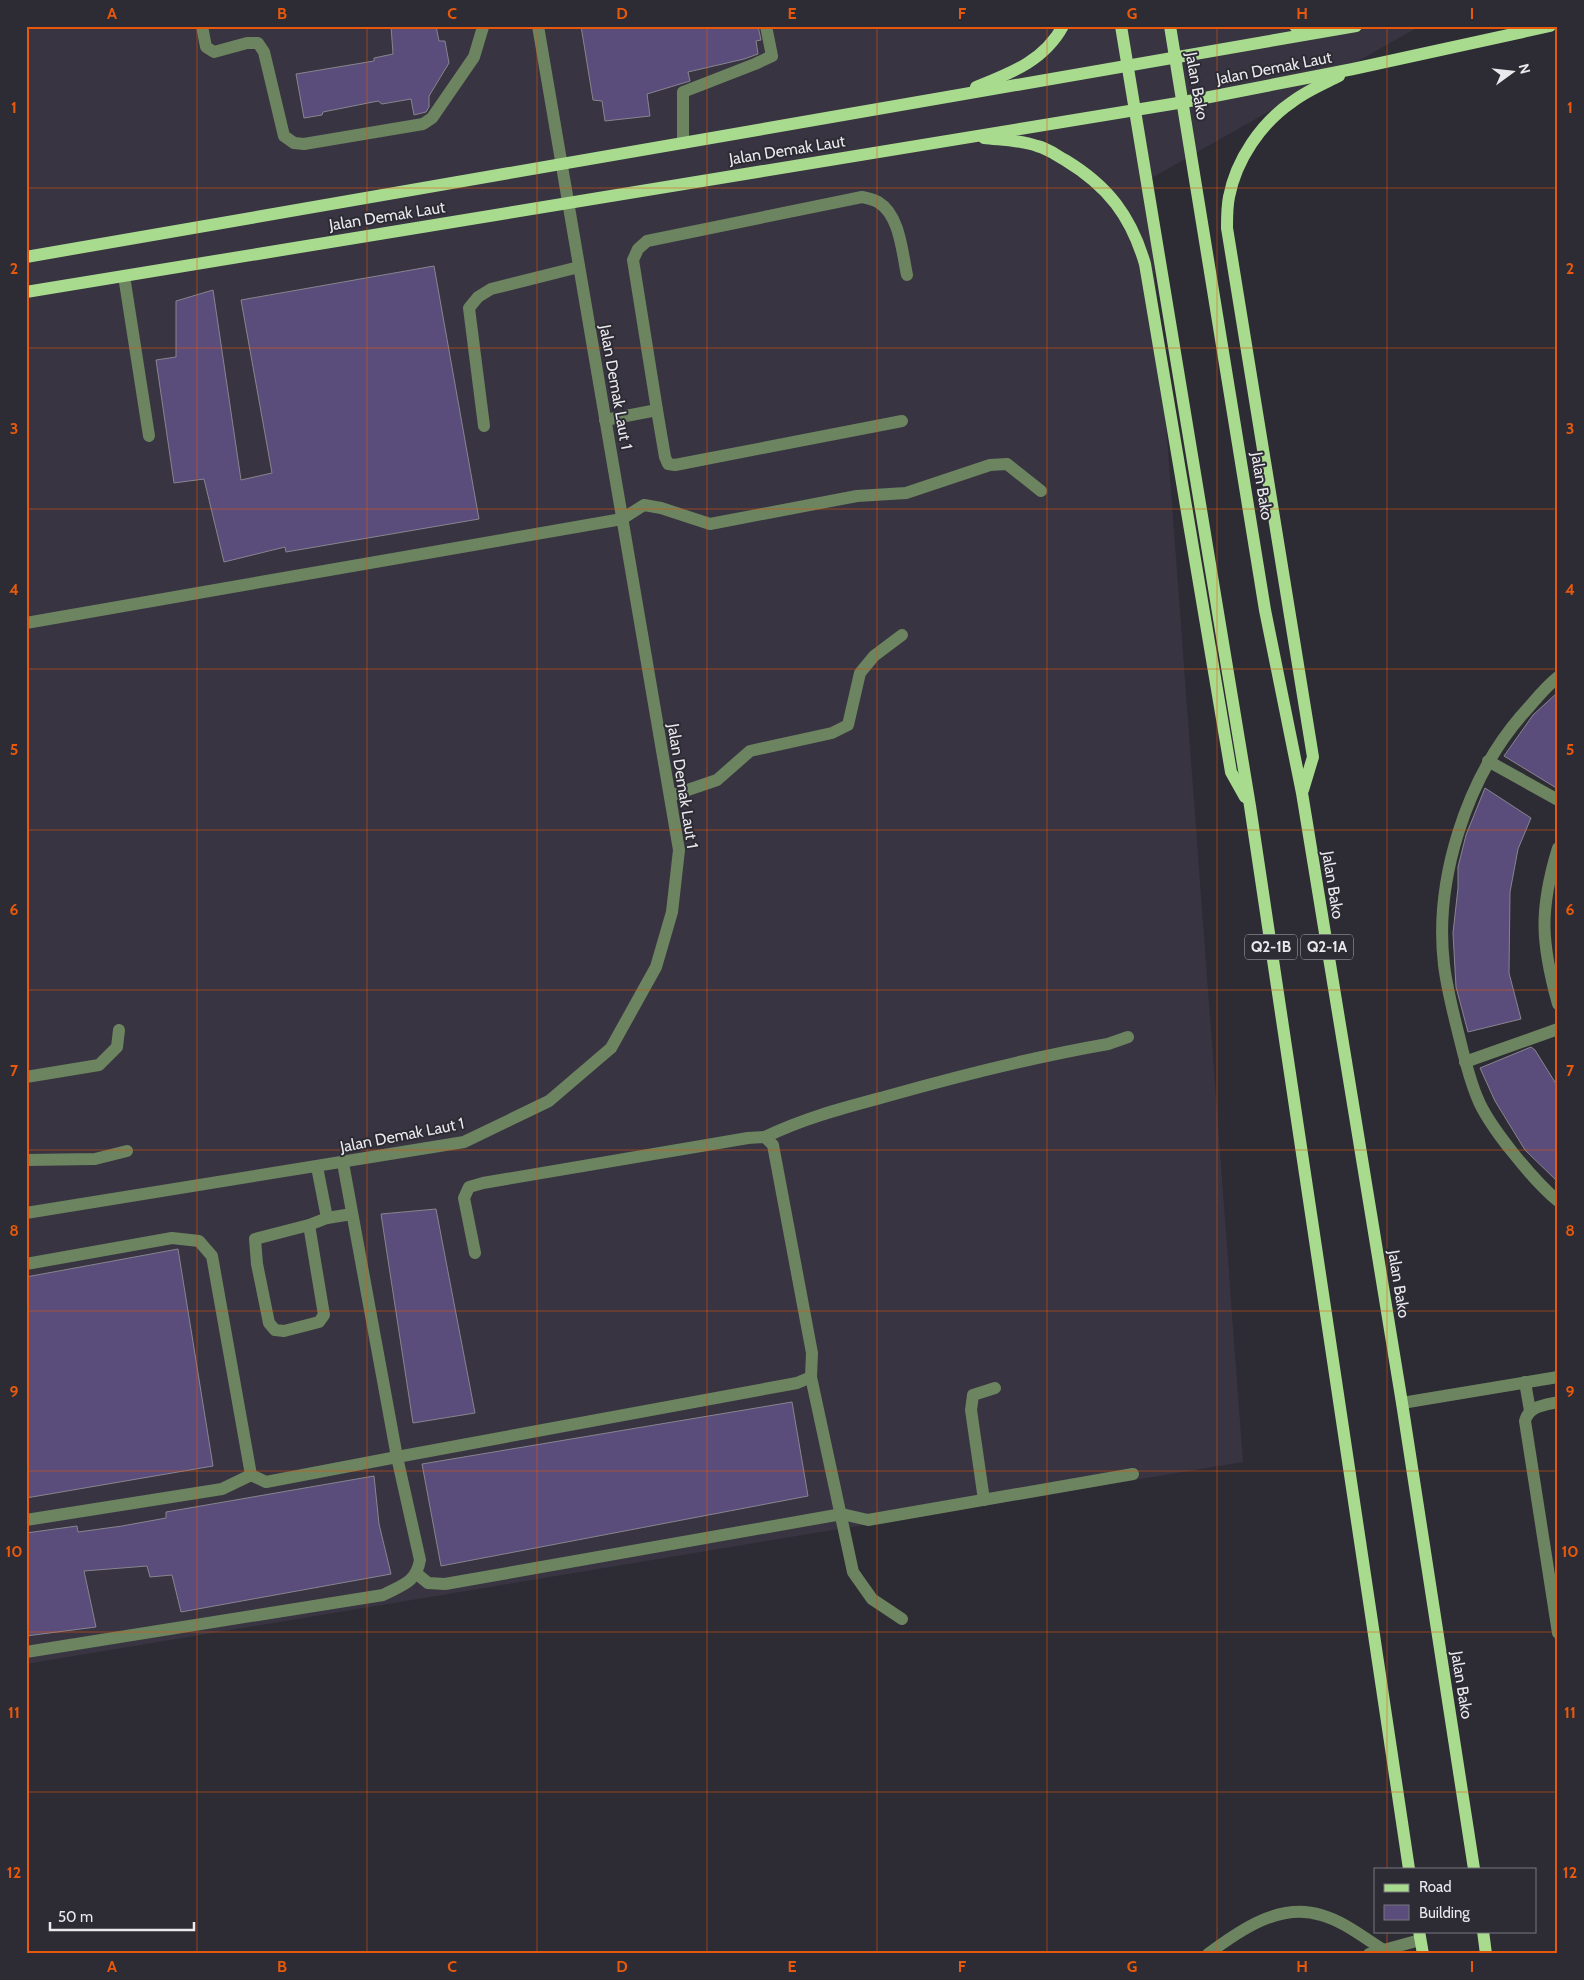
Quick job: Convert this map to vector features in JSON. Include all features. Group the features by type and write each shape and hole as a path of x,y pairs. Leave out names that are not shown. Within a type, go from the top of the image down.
{"main road":[{"path":"955,96 1031,63 1046,49 1063,26"},
{"name":"Q2-1B","path":"1121,26 1250,806 1410,1868"},
{"name":"Jalan Bako","path":"1170,26 1184,102 1265,610 1302,793 1402,1403 1474,1868"},
{"path":"1294,26 1350,27"},
{"name":"Jalan Demak Laut","path":"26,292 1184,102 1352,69 1550,26"},
{"name":"Jalan Demak Laut","path":"26,256 1176,59 1350,27"},
{"path":"1302,793 1313,757 1227,228 1228,197 1245,154 1290,102 1352,69"},
{"path":"972,136 1038,146 1084,171 1102,186 1119,208 1136,236 1145,264 1231,772 1250,806"},
{"path":"1483,1932 1486,1954"},
{"path":"1420,1936 1422,1954"}],"street":[{"path":"202,26 206,47 214,52 248,43 258,43 264,52 284,136 294,143 304,144 423,124 432,118 474,57 484,26"},
{"name":"Jalan Demak Laut 1","path":"26,1212 343,1163 464,1142 549,1101 611,1048 656,967 672,912 679,850 538,26"},
{"path":"683,143 683,92 772,56 766,26"},
{"path":"902,421 675,465 668,464 664,457 633,260 638,248 647,241 862,197 878,201 887,210 896,228 907,274"},
{"path":"484,426 469,308 478,297 491,289 579,267"},
{"path":"124,276 149,436"},
{"path":"605,420 657,410"},
{"path":"26,623 622,518 644,505 661,508 710,524 857,496 906,493 990,465 1007,464 1041,491"},
{"path":"670,796 717,780 750,750 832,733 848,726 860,672 874,656 902,635"},
{"path":"1558,677 1510,729 1488,761 1470,800 1453,850 1448,872 1444,926 1444,964 1447,982 1465,1062 1477,1099 1523,1164 1558,1201"},
{"path":"1488,761 1558,800"},
{"path":"1558,848 1551,870 1545,909 1543,940 1547,964 1558,1004"},
{"path":"1465,1062 1558,1028"},
{"path":"26,1077 99,1065 117,1047 118,1030"},
{"path":"475,1253 464,1198 469,1187 482,1183 738,1139 765,1137 794,1123 854,1104 964,1076 1108,1044 1128,1037"},
{"path":"765,1137 773,1145 812,1353 811,1376 853,1572 872,1599 902,1618"},
{"path":"26,1160 94,1159 127,1151"},
{"path":"26,1652 383,1595 407,1583 417,1574 420,1560 398,1457 343,1163"},
{"path":"317,1167 327,1218"},
{"path":"309,1225 324,1315 319,1322 284,1331 275,1330 270,1323 256,1264 255,1239 309,1225 327,1218 352,1214"},
{"path":"26,1264 172,1238 199,1241 212,1256 251,1475"},
{"path":"251,1475 266,1482 798,1383 811,1376"},
{"path":"1402,1403 1558,1377"},
{"path":"1525,1382 1530,1411 1525,1421 1558,1633"},
{"path":"984,1500 971,1410 973,1395 995,1388"},
{"path":"1530,1411 1558,1402"},
{"path":"417,1574 428,1583 445,1584 842,1514 868,1520 1133,1474"},
{"path":"26,1520 222,1489 251,1475"},
{"path":"1208,1954 1250,1925 1279,1915 1300,1911 1321,1915 1343,1924 1382,1949"},
{"path":"1368,1954 1420,1936"}],"shaded area":[{"path":"26,26 1420,26 1148,180 1243,1462 26,1664"}],"building":[{"path":"391,26 436,26 439,41 445,41 449,63 429,96 429,107 426,112 414,115 411,99 382,104 378,101 323,112 322,115 304,118 296,74 374,61 374,58 393,54"},
{"path":"581,26 758,26 761,40 756,41 758,54 688,72 690,81 647,94 650,116 605,121 602,101 593,100"},
{"path":"434,266 479,519 286,552 285,547 224,562 204,479 174,483 156,360 176,357 176,301 213,290 241,480 272,473 241,300"},
{"path":"1558,692 1558,789 1504,756 1533,715"},
{"path":"1485,788 1531,818 1518,849 1510,892 1509,973 1521,1019 1468,1032 1456,987 1453,933 1458,888 1458,867 1466,835"},
{"path":"1531,1047 1535,1050 1558,1087 1558,1182 1525,1150 1495,1101 1480,1068"},
{"path":"436,1209 475,1413 413,1423 381,1214"},
{"path":"178,1249 213,1466 26,1498 26,1277"},
{"path":"792,1402 808,1496 441,1566 422,1464"},
{"path":"374,1476 379,1524 391,1574 181,1612 172,1575 150,1577 147,1566 84,1571 96,1627 26,1636 26,1533 77,1526 78,1532 122,1526 166,1518 166,1512"}]}
